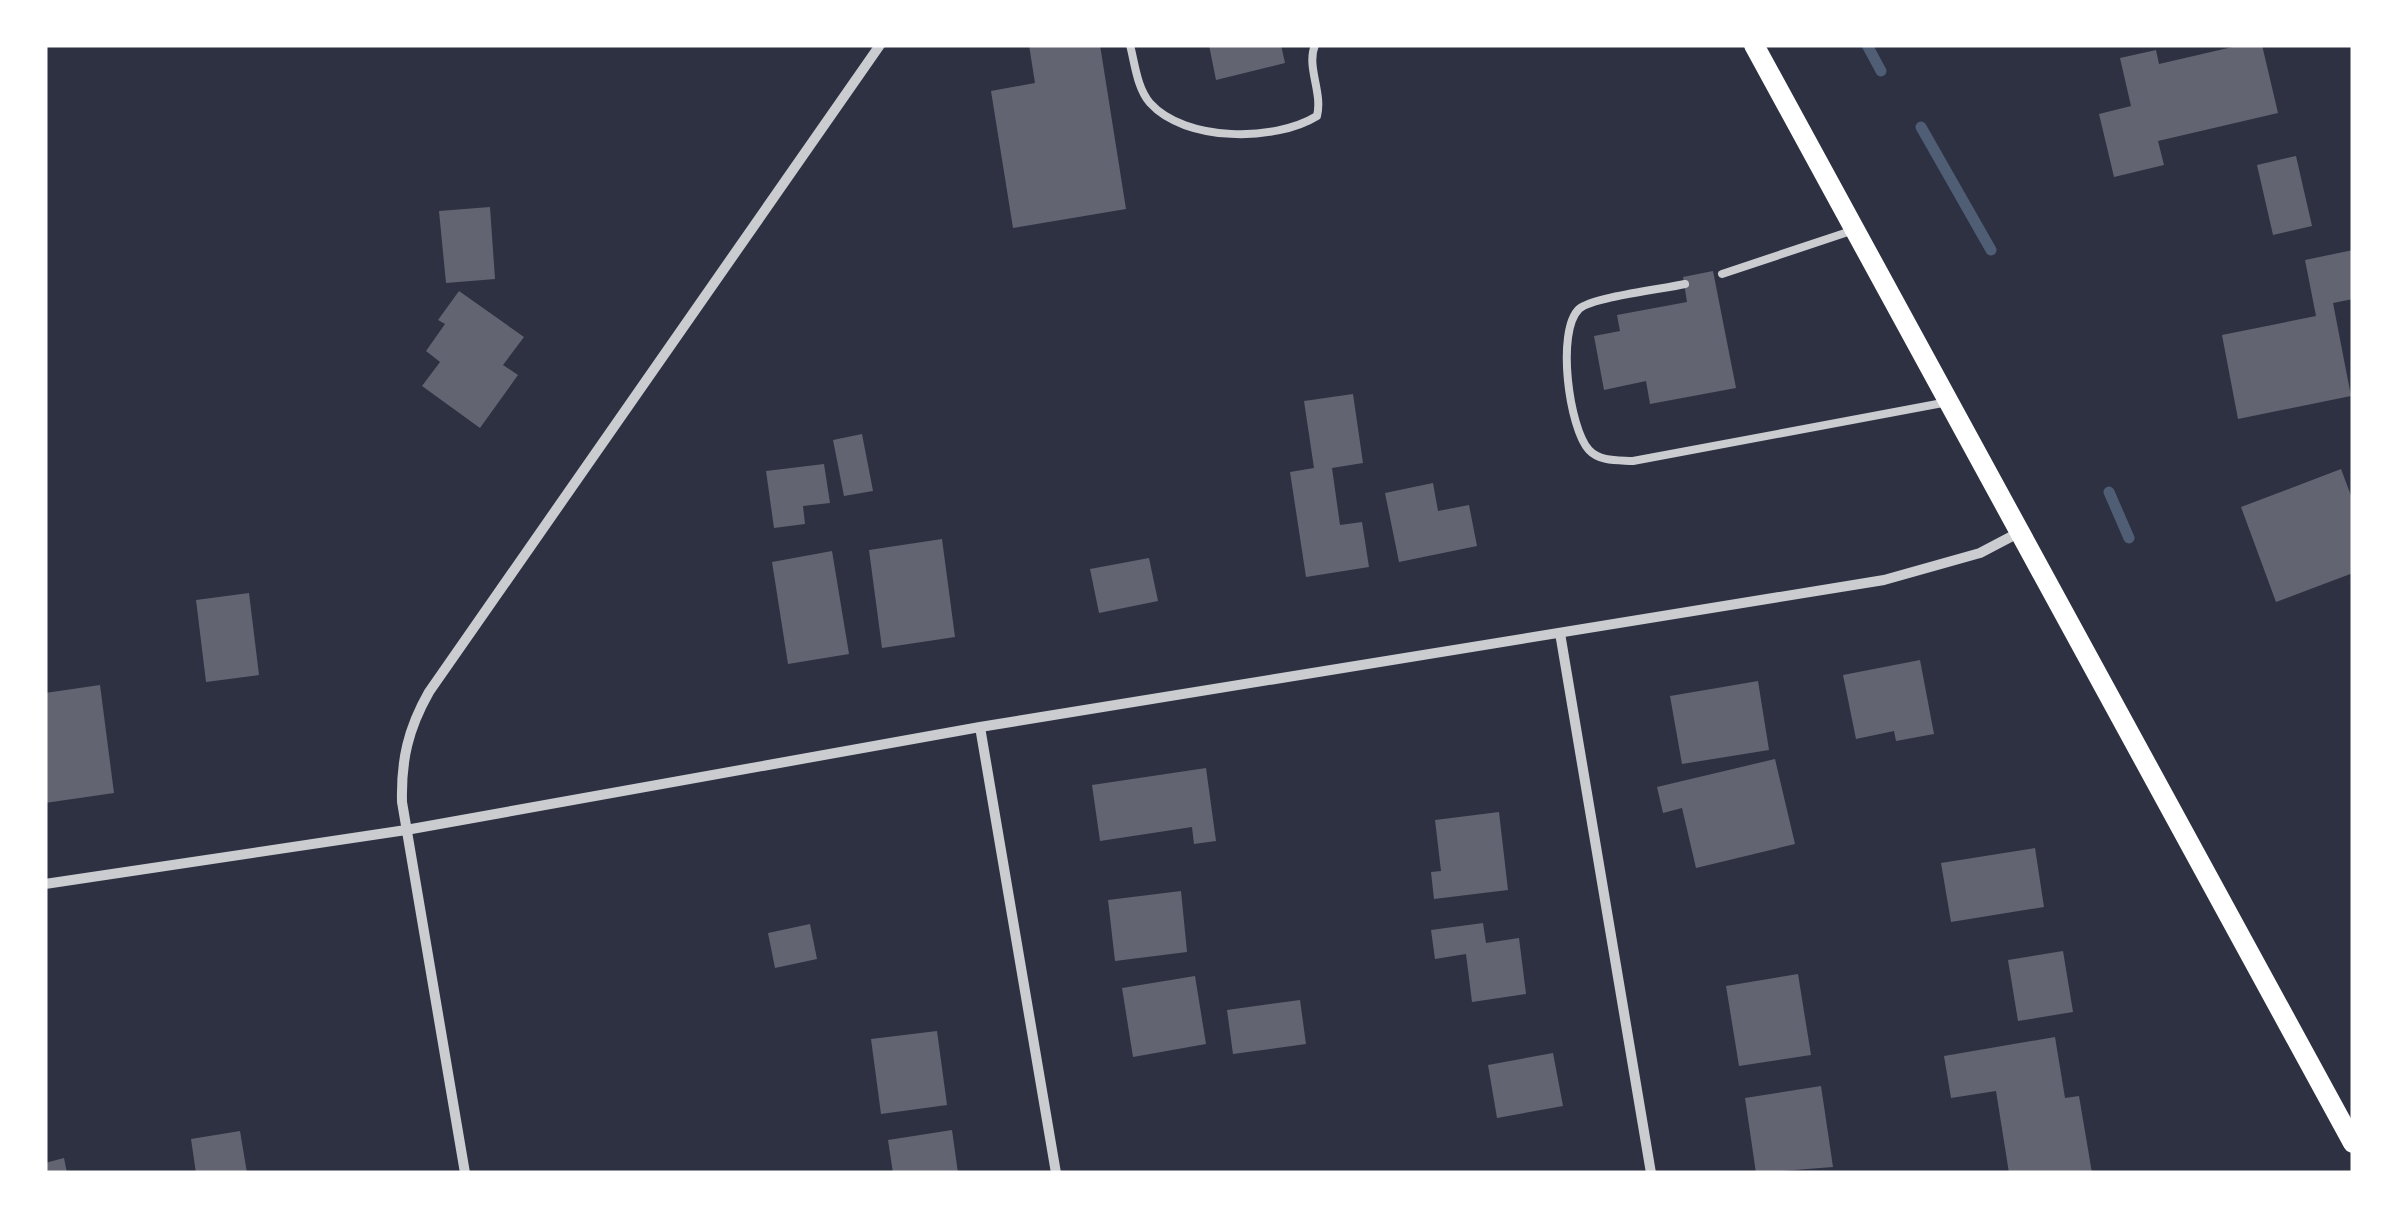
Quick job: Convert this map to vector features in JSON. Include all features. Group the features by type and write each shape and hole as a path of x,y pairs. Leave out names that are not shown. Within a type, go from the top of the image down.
{"main road":[{"path":"1754,45 2353,1143"}],"street":[{"path":"465,1173 406,830 401,766 411,724 429,692 880,45"},
{"path":"45,884 406,830 980,728 1884,580 1980,552 2020,532"},
{"path":"1560,633 1651,1173"},
{"path":"980,728 1056,1173"}],"lane":[{"path":"1130,45 1148,101 1166,117 1221,136 1304,124 1316,116 1320,102 1311,54 1315,45"},
{"path":"1722,274 1855,230"},
{"path":"1685,284 1582,306 1568,324 1565,354 1579,426 1588,449 1601,459 1634,461 1949,401"}],"building":[{"path":"1029,45 1100,45 1126,209 1013,228 991,91 1035,83"},
{"path":"1209,45 1281,45 1285,63 1216,80"},
{"path":"2241,45 2262,45 2278,113 2158,141 2164,165 2114,177 2099,114 2131,106 2120,58 2156,50 2159,64"},
{"path":"2296,156 2312,226 2273,235 2257,165"},
{"path":"490,207 495,279 446,283 439,211"},
{"path":"2353,250 2353,299 2333,303 2351,396 2238,419 2222,335 2316,316 2305,260"},
{"path":"1713,271 1736,388 1650,404 1646,381 1604,390 1594,336 1620,331 1617,315 1687,302 1683,277"},
{"path":"459,291 524,337 503,365 518,375 480,428 422,386 440,362 426,351 445,324 438,320"},
{"path":"1353,394 1363,463 1332,468 1340,525 1362,522 1369,567 1306,577 1290,472 1314,468 1304,401"},
{"path":"862,434 873,491 844,496 833,440"},
{"path":"824,464 830,503 803,506 805,524 774,528 766,471"},
{"path":"2341,469 2353,501 2353,573 2276,602 2241,507"},
{"path":"1433,483 1438,511 1469,505 1477,546 1399,562 1385,493"},
{"path":"942,539 955,637 882,648 869,550"},
{"path":"832,551 849,654 788,664 772,562"},
{"path":"1149,558 1158,601 1099,613 1090,569"},
{"path":"249,593 259,675 206,682 196,600"},
{"path":"1920,660 1934,734 1896,741 1894,731 1856,739 1843,675"},
{"path":"1758,681 1769,750 1682,764 1670,696"},
{"path":"100,685 114,793 45,803 45,693"},
{"path":"1775,759 1795,844 1696,868 1682,808 1663,813 1657,787"},
{"path":"1206,768 1216,841 1194,844 1192,827 1100,841 1092,785"},
{"path":"1499,812 1508,890 1434,899 1431,872 1441,871 1435,820"},
{"path":"2035,848 2044,907 1951,922 1941,863"},
{"path":"1181,891 1187,952 1115,961 1108,900"},
{"path":"1483,923 1486,943 1519,938 1526,994 1472,1002 1466,954 1435,959 1431,930"},
{"path":"810,924 817,959 775,968 768,933"},
{"path":"2063,951 2073,1012 2018,1021 2008,960"},
{"path":"1798,974 1811,1055 1739,1066 1726,986"},
{"path":"1195,976 1206,1044 1133,1057 1122,988"},
{"path":"1300,1000 1306,1044 1233,1054 1227,1010"},
{"path":"937,1031 947,1105 881,1114 871,1039"},
{"path":"2055,1037 2065,1098 2079,1096 2092,1173 2009,1173 1996,1091 1951,1098 1944,1056"},
{"path":"1553,1053 1563,1106 1497,1118 1488,1065"},
{"path":"1821,1086 1833,1167 1756,1173 1745,1098"},
{"path":"952,1130 958,1173 893,1173 888,1140"},
{"path":"240,1131 247,1173 196,1173 191,1139"},
{"path":"64,1158 67,1173 45,1173 45,1163"}],"waterway":[{"path":"1867,45 1881,71"},
{"path":"1921,127 1991,250"},
{"path":"2109,492 2129,538"}]}
